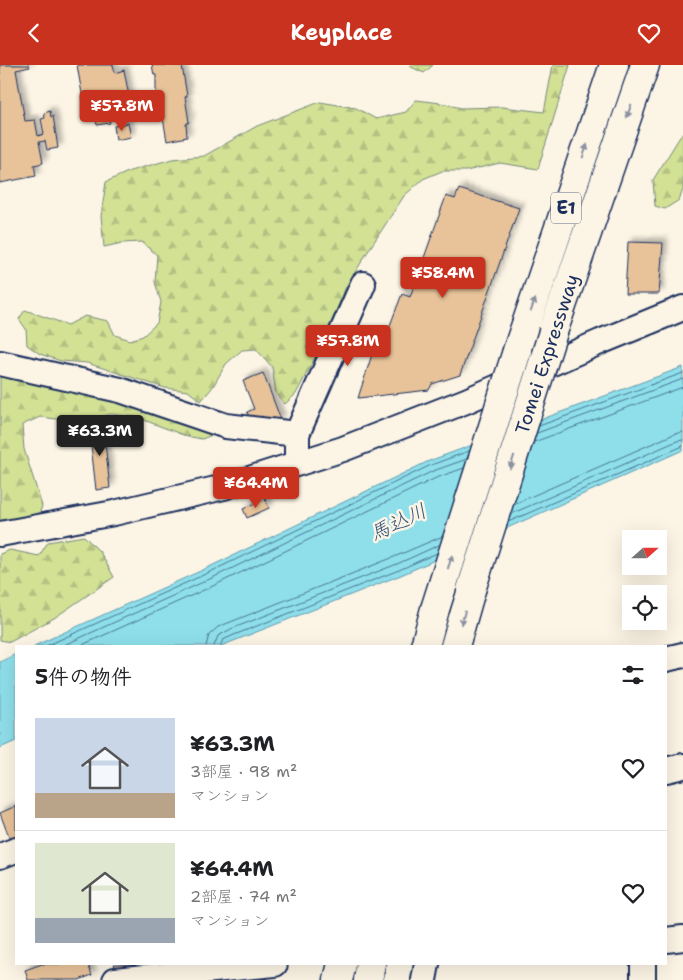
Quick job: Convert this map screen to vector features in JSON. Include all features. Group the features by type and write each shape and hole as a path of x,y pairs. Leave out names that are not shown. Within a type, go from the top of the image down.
{"highway":[{"name":"Tomei Expressway","path":"425,645 517,351 614,65"},
{"name":"Tomei Expressway","path":"455,645 553,332 645,65"},
{"path":"338,980 342,965"},
{"path":"368,980 372,965"}],"street":[{"path":"297,463 297,434 363,284"},
{"path":"0,535 114,513 224,487 343,449 466,401 683,308"},
{"path":"0,363 120,390 226,426 297,434"},
{"path":"667,659 683,655"},
{"path":"667,770 683,766"},
{"path":"0,856 15,850"},
{"path":"667,940 683,938"},
{"path":"115,980 145,970 253,965"},
{"path":"279,980 282,965"},
{"path":"424,980 427,965"},
{"path":"643,965 643,980"}],"green space":[{"path":"410,65 433,65 424,73"},
{"path":"553,65 570,65 538,169 500,163 466,171 442,171 423,179 404,196 345,289 324,340 296,394 285,404 276,394 272,367 256,349 242,350 226,364 212,388 201,401 188,391 165,388 87,363 61,361 40,354 27,345 26,329 19,319 25,310 68,325 85,316 108,321 115,335 130,340 143,336 157,323 161,302 155,282 157,255 142,242 122,243 104,247 101,216 106,182 130,171 172,159 204,156 257,126 320,102 356,108 376,119 406,112 416,100 461,108 502,107 544,112"},
{"path":"683,132 683,190 679,200 665,209 655,206 653,180"},
{"path":"0,376 84,391 222,431 202,439 186,436 136,417 111,414 80,422 40,417 22,425 24,449 42,506 39,515 0,521"},
{"path":"84,536 100,552 114,577 54,618 10,642 0,640 0,554 10,550 39,556 48,542"}],"water":[{"name":"馬込川","path":"683,367 683,450 401,575 224,645 36,645 207,568 429,461"},
{"path":"15,654 15,741 0,748 0,662"}],"building":[{"path":"0,65 29,65 30,67 16,70 25,121 35,120 38,136 44,134 41,119 45,118 44,113 50,111 51,117 53,116 58,148 47,150 45,141 39,142 43,163 34,165 36,176 0,183"},
{"path":"77,65 113,65 115,73 124,70 131,107 108,111 110,123 97,125 95,115 86,117"},
{"path":"152,65 182,66 189,122 186,124 187,137 167,141 163,118 161,119 159,93 156,94 156,75 154,75"},
{"path":"128,123 131,137 116,140 114,126"},
{"path":"459,189 519,208 460,375 432,384 429,390 358,398 377,339 384,341 402,294 410,297 446,196 455,199"},
{"path":"628,242 663,243 659,294 625,294"},
{"path":"263,373 281,420 266,426 262,416 250,420 247,412 254,409 243,381"},
{"path":"103,425 110,488 96,490 89,427"},
{"path":"265,499 269,508 247,518 243,509"},
{"path":"15,806 15,838 10,840 0,813"},
{"path":"39,965 88,965 92,975 79,980 28,980 25,970"},
{"path":"114,965 135,966 117,973"},
{"path":"264,975 266,980 250,980"}]}
